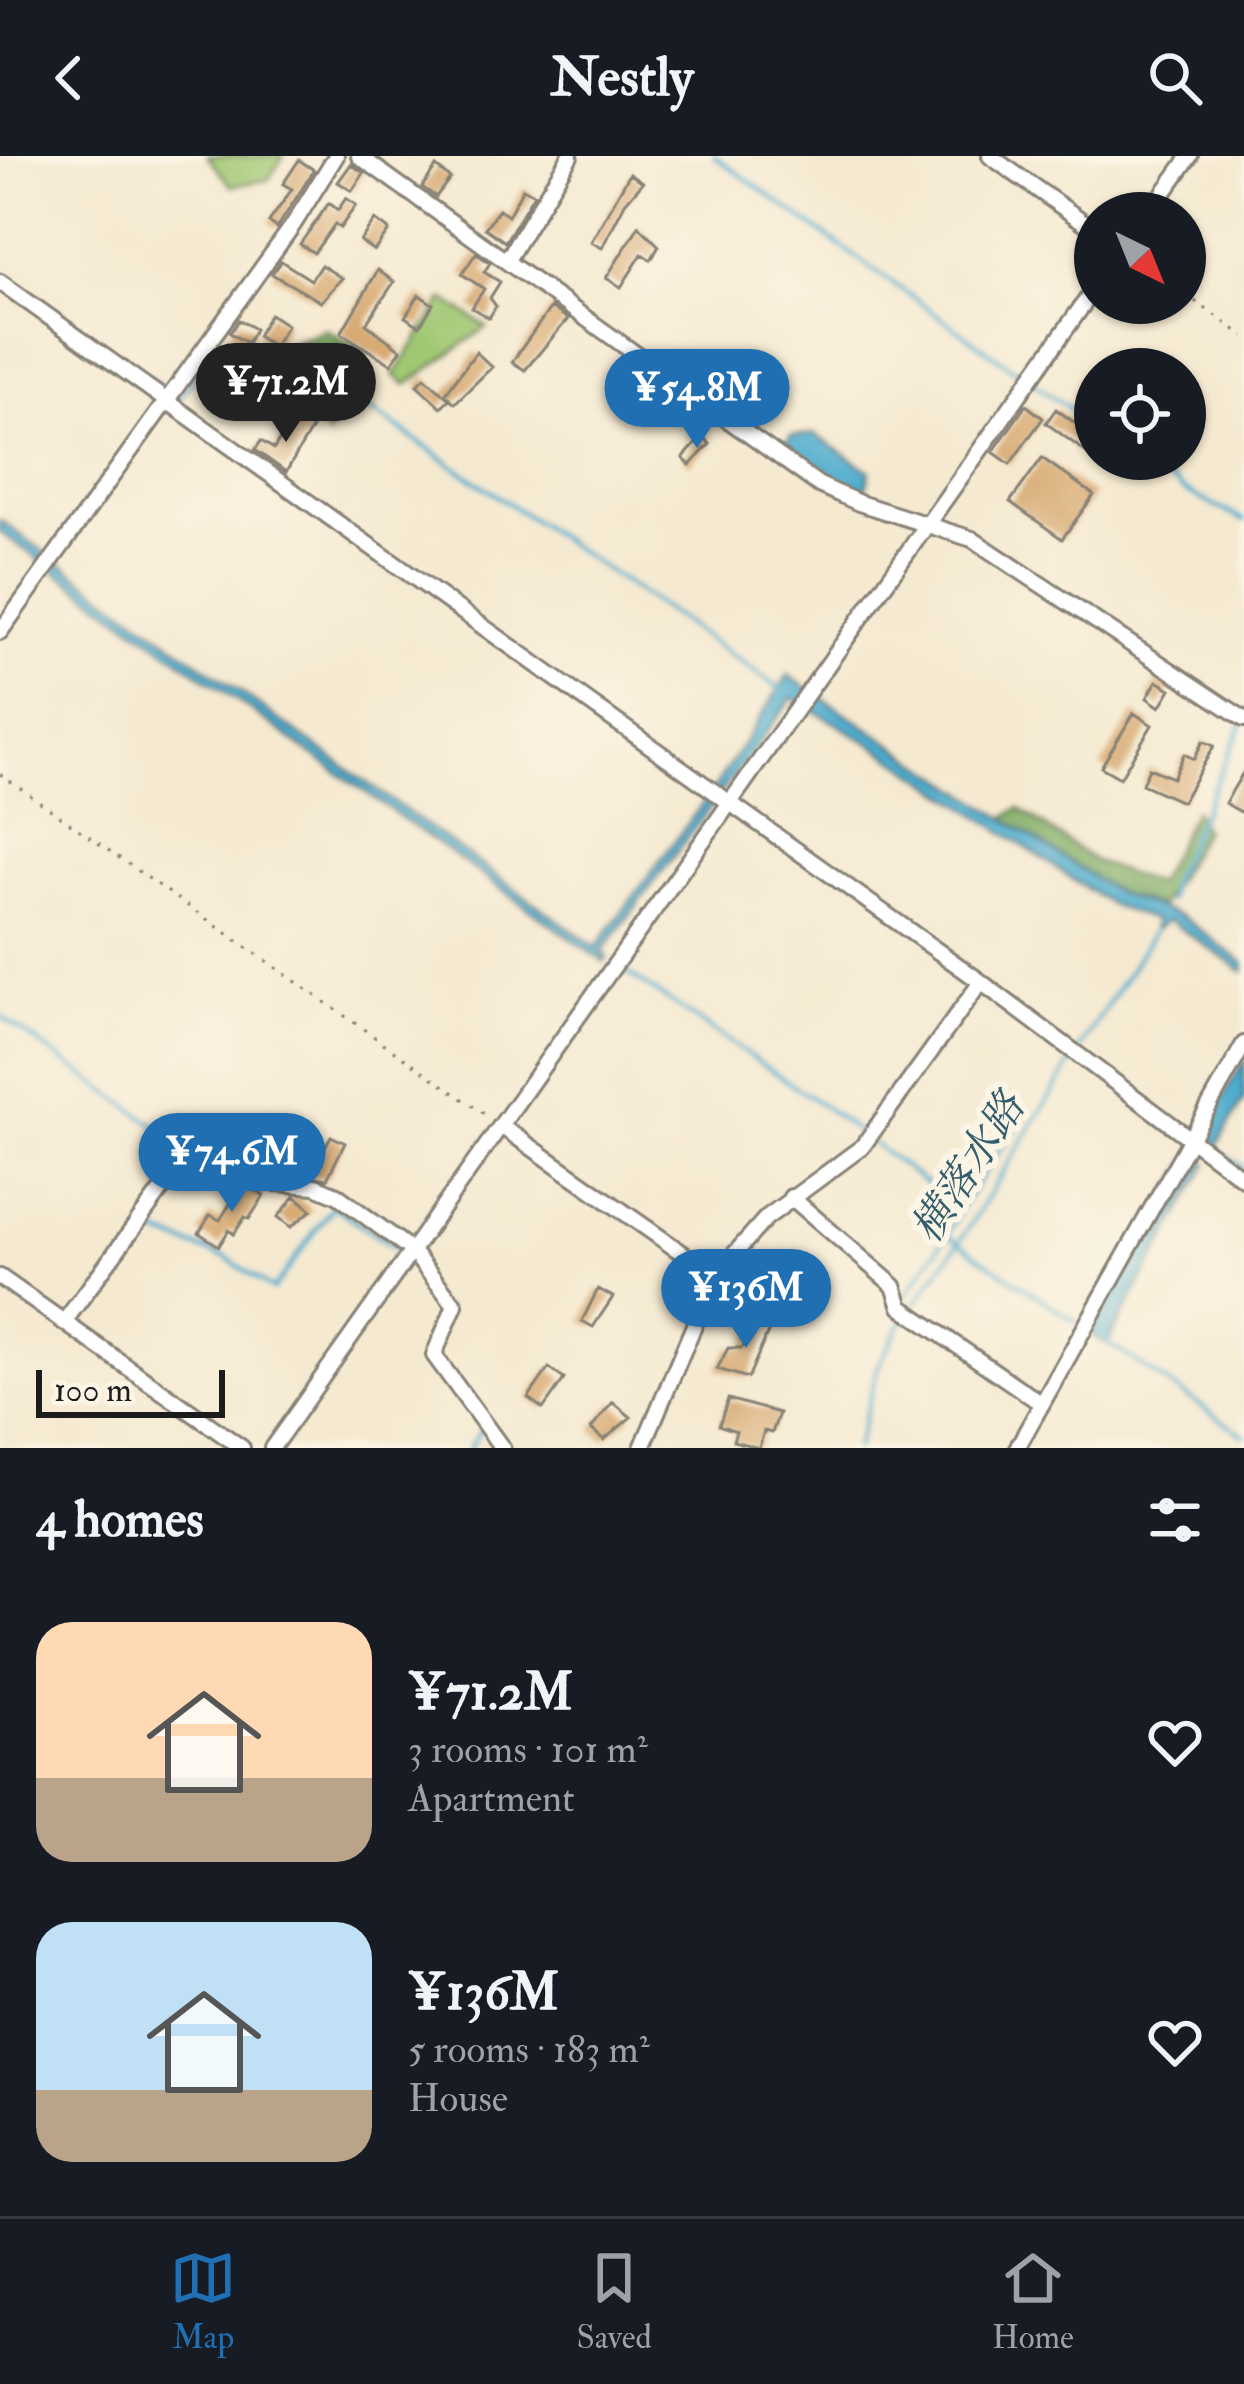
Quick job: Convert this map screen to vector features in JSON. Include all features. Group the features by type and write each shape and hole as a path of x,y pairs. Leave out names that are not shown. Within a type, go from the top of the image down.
{"street":[{"path":"0,632 293,225 336,156"},
{"path":"359,156 819,484 859,503 972,539 1239,716"},
{"path":"507,260 570,156"},
{"path":"990,156 1074,215"},
{"path":"1164,192 1190,156"},
{"path":"0,282 170,394 705,787 981,982 1244,1179"},
{"path":"272,1448 1074,317"},
{"path":"643,1448 715,1276 742,1241 791,1197 866,1142 981,982"},
{"path":"1017,1448 1244,1044"},
{"path":"502,1126 715,1276"},
{"path":"64,1322 197,1135 261,1182 314,1186 337,1196 411,1250 455,1305 434,1355 502,1448"},
{"path":"791,1197 894,1286 901,1307 1042,1404"},
{"path":"0,1277 242,1448"}],"path":[{"path":"1206,309 1244,336"},
{"path":"0,774 502,1126"}],"green space":[{"path":"207,156 284,156 268,180 232,186"},
{"path":"444,299 487,327 406,385 394,375"},
{"path":"326,329 366,354 328,435 280,382 247,361"},
{"path":"1019,808 1096,862 1156,884 1194,810 1204,830 1160,907 1117,893 1004,818"}],"water":[{"path":"814,434 870,471 864,498 826,480 783,448 790,436"},
{"path":"0,520 596,947 715,787 788,675 1117,893 1183,917 1244,963 1244,972 1168,920 1154,931 1154,920 1112,906 883,751 792,698 602,952 608,957 604,962 0,532"},
{"path":"1244,1060 1244,1099 1216,1148 1200,1137"},
{"path":"1191,1154 1208,1163 1107,1344 1090,1334"}],"building":[{"path":"299,160 314,170 277,228 269,222 292,189 283,184"},
{"path":"351,164 364,173 352,191 338,182"},
{"path":"436,167 450,178 436,197 422,187"},
{"path":"630,173 643,182 625,203 602,248 591,242"},
{"path":"523,188 534,194 505,242 485,228 499,209 508,216"},
{"path":"346,198 356,205 340,228 335,224 314,253 300,244 329,203 338,210"},
{"path":"375,220 389,230 374,251 360,241"},
{"path":"639,226 659,246 651,260 642,254 621,287 606,278"},
{"path":"476,253 490,263 484,272 500,282 490,298 496,306 489,318 472,308 484,289 462,274"},
{"path":"281,261 311,280 321,265 342,278 321,302 272,274"},
{"path":"378,270 394,282 366,324 401,350 391,364 341,333"},
{"path":"419,295 433,304 420,326 405,317"},
{"path":"551,307 568,319 525,370 512,362"},
{"path":"270,314 287,325 274,347 257,336"},
{"path":"239,320 255,329 247,343 230,333"},
{"path":"476,352 492,367 455,403 445,394"},
{"path":"425,377 449,399 441,407 417,385"},
{"path":"1026,405 1043,418 1010,464 993,452"},
{"path":"1056,409 1074,422 1074,443 1046,423"},
{"path":"293,417 312,428 286,472 255,450 261,441 274,449"},
{"path":"703,436 710,444 690,465 683,458"},
{"path":"1042,458 1094,495 1062,539 1010,502"},
{"path":"1157,681 1171,689 1160,707 1147,698"},
{"path":"1134,713 1152,725 1120,778 1101,767"},
{"path":"1203,741 1214,746 1182,802 1142,784 1149,768 1173,778 1184,754 1194,759"},
{"path":"1244,771 1244,814 1225,803"},
{"path":"331,1136 345,1143 327,1179 299,1174 308,1157 317,1162"},
{"path":"243,1183 264,1196 249,1219 245,1217 234,1234 229,1230 219,1246 199,1233 210,1215 220,1220"},
{"path":"295,1196 312,1210 291,1227 278,1217"},
{"path":"776,1267 800,1280 790,1300 781,1296 777,1302 762,1295"},
{"path":"598,1289 613,1297 593,1327 582,1321"},
{"path":"759,1316 772,1323 748,1378 717,1369 728,1348 742,1348"},
{"path":"549,1368 564,1379 543,1409 528,1398"},
{"path":"728,1399 779,1413 772,1433 764,1431 759,1448 733,1441 736,1431 719,1425"},
{"path":"613,1402 631,1417 604,1440 591,1429"}],"waterway":[{"path":"714,156 1022,375"},
{"path":"0,272 179,399 218,342 278,376 319,374 779,688"},
{"path":"1035,384 1074,412"},
{"path":"1170,480 1244,520"},
{"name":"横落水路","path":"1168,901 1171,882 1244,720"},
{"name":"横落水路","path":"856,1448 878,1367 900,1325 958,1244 1154,931"},
{"path":"622,969 822,1105 960,1209 947,1235 1076,1322"},
{"path":"0,1016 182,1144"},
{"path":"961,1207 1026,1113"},
{"path":"1215,1147 1244,1168"},
{"path":"194,1152 199,1156 148,1231 227,1258 273,1290 333,1206 399,1250"},
{"path":"906,1295 947,1235"},
{"path":"429,1357 425,1352 446,1308"},
{"path":"1105,1341 1244,1435"},
{"path":"469,1448 482,1428"}]}
